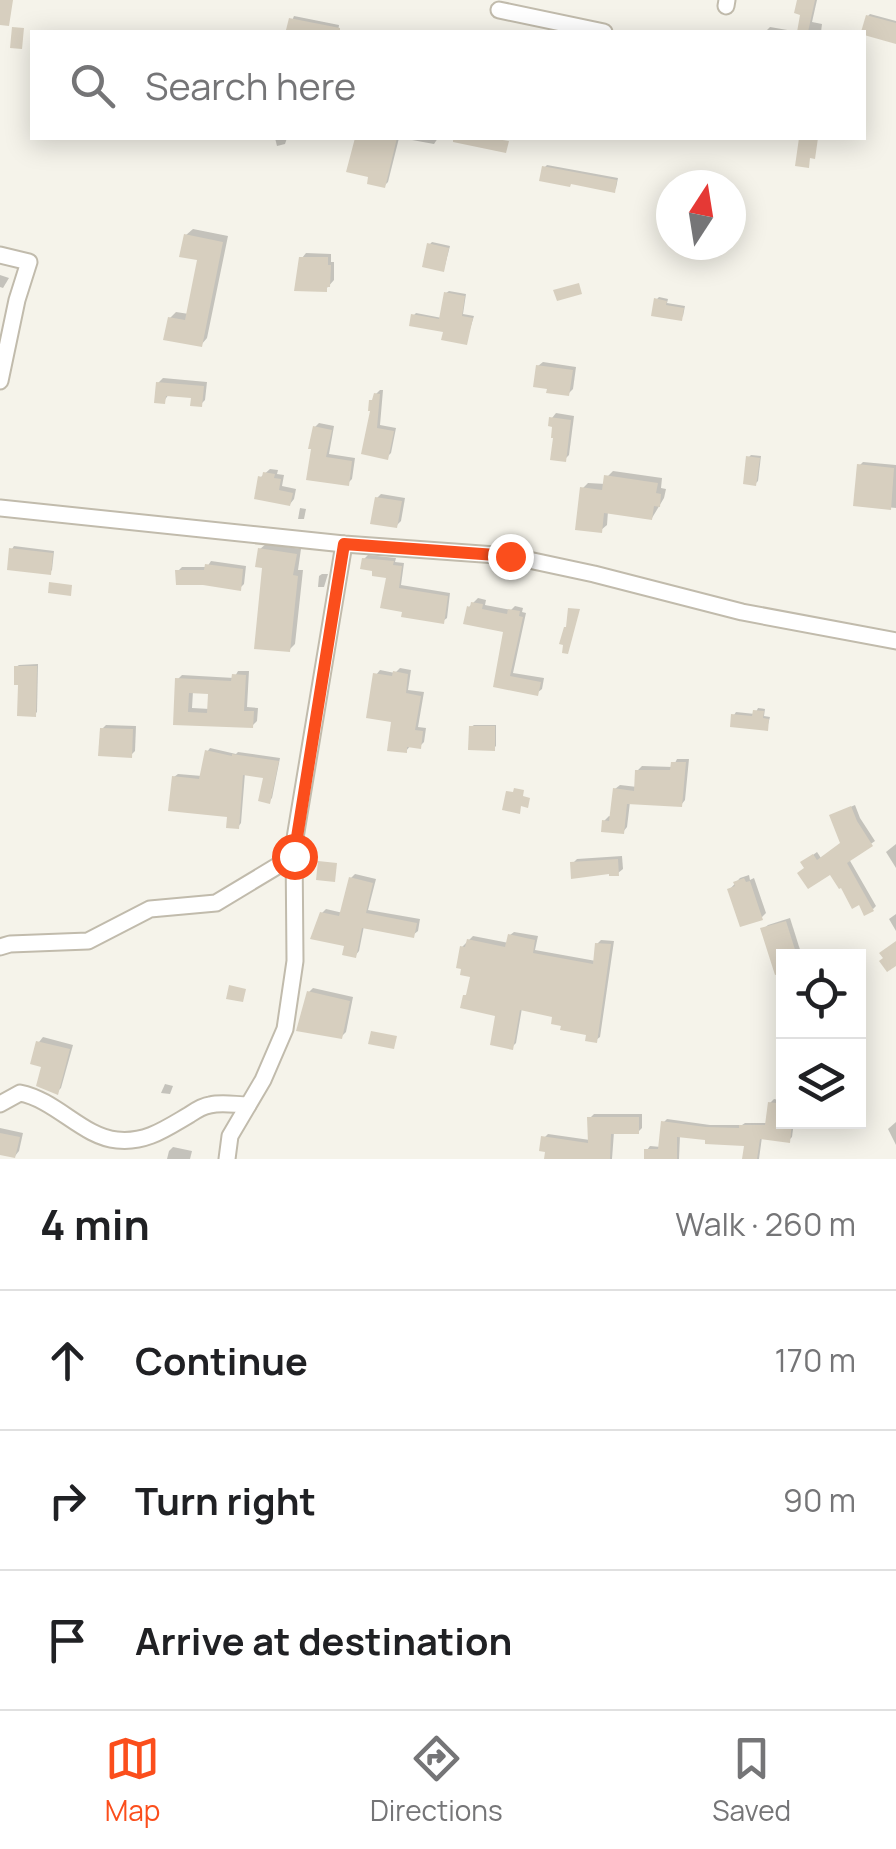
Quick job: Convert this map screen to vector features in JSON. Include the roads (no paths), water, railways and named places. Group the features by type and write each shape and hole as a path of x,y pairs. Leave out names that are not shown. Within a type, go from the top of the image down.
{"street":[{"path":"499,10 594,30"},
{"path":"0,255 29,262 16,300 0,381"},
{"path":"0,508 344,544 510,556 742,612 896,640"},
{"path":"227,1159 230,1136 263,1080 285,1030 295,961 294,856 344,544"},
{"path":"0,946 88,942 150,910 216,903 294,856"},
{"path":"0,1104 20,1093 38,1097 93,1132 112,1140 134,1141 156,1136 204,1106 248,1106"}]}
